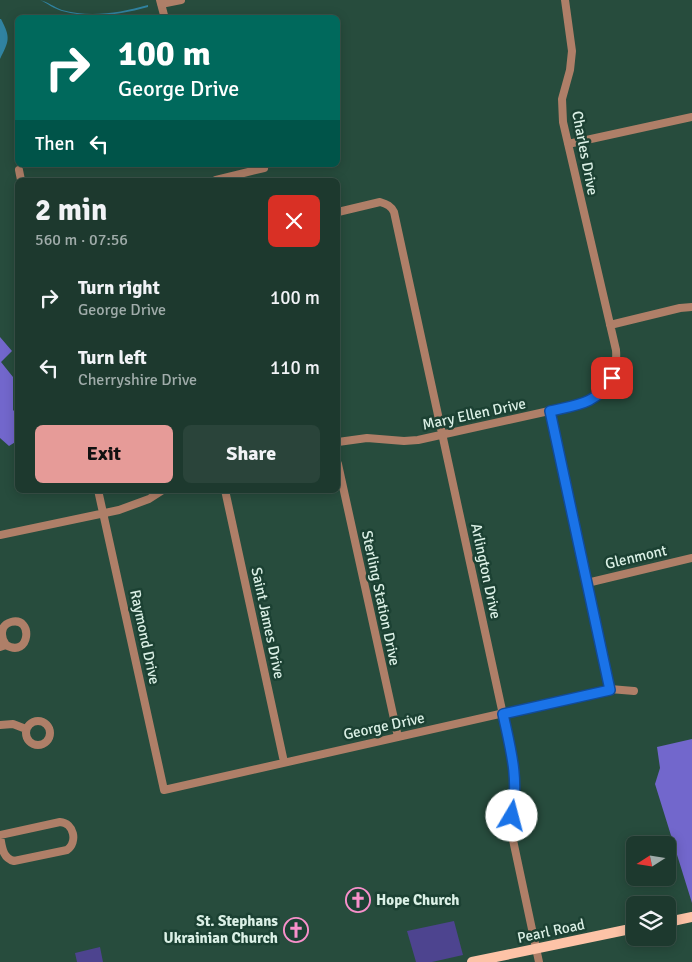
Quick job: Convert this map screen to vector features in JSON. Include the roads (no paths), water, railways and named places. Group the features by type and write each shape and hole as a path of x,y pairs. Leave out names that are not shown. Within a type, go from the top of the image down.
{"main road":[{"path":"676,920 692,917"},
{"name":"Pearl Road","path":"472,962 626,930"}],"street":[{"path":"164,15 161,2 181,0"},
{"name":"Charles Drive","path":"565,0 572,51 570,70 562,99 563,122 610,325"},
{"path":"568,144 692,117"},
{"path":"224,178 264,168"},
{"path":"19,170 21,178"},
{"name":"Arlington Drive","path":"340,212 380,202 392,207 394,212 515,770 516,785 512,816 513,840 539,962"},
{"path":"610,325 680,308 692,307"},
{"name":"Mary Ellen Drive","path":"340,442 367,438 404,441 442,435 585,403 594,399 607,387 612,378 616,360 610,325"},
{"path":"550,411 610,690"},
{"name":"Sterling Station Drive","path":"340,473 398,737"},
{"name":"Raymond Drive","path":"99,493 164,790"},
{"path":"0,535 134,505 157,493"},
{"name":"Saint James Drive","path":"226,493 284,762"},
{"name":"Glenmont","path":"587,583 692,558"},
{"name":"George Drive","path":"164,790 610,690 634,691"},
{"path":"0,725 13,724 26,729"},
{"path":"60,822 68,824 74,840 67,850 14,861 7,858 4,854 0,835 60,822"}],"water":[{"path":"40,0 62,10 83,14 105,14 148,5 148,7 116,14 84,15 59,10"},
{"path":"0,19 8,39 0,59"}],"place":[{"name":"Hope Church","path":"358,900"},
{"name":"St. Stephans Ukrainian Church","path":"296,930"}]}
